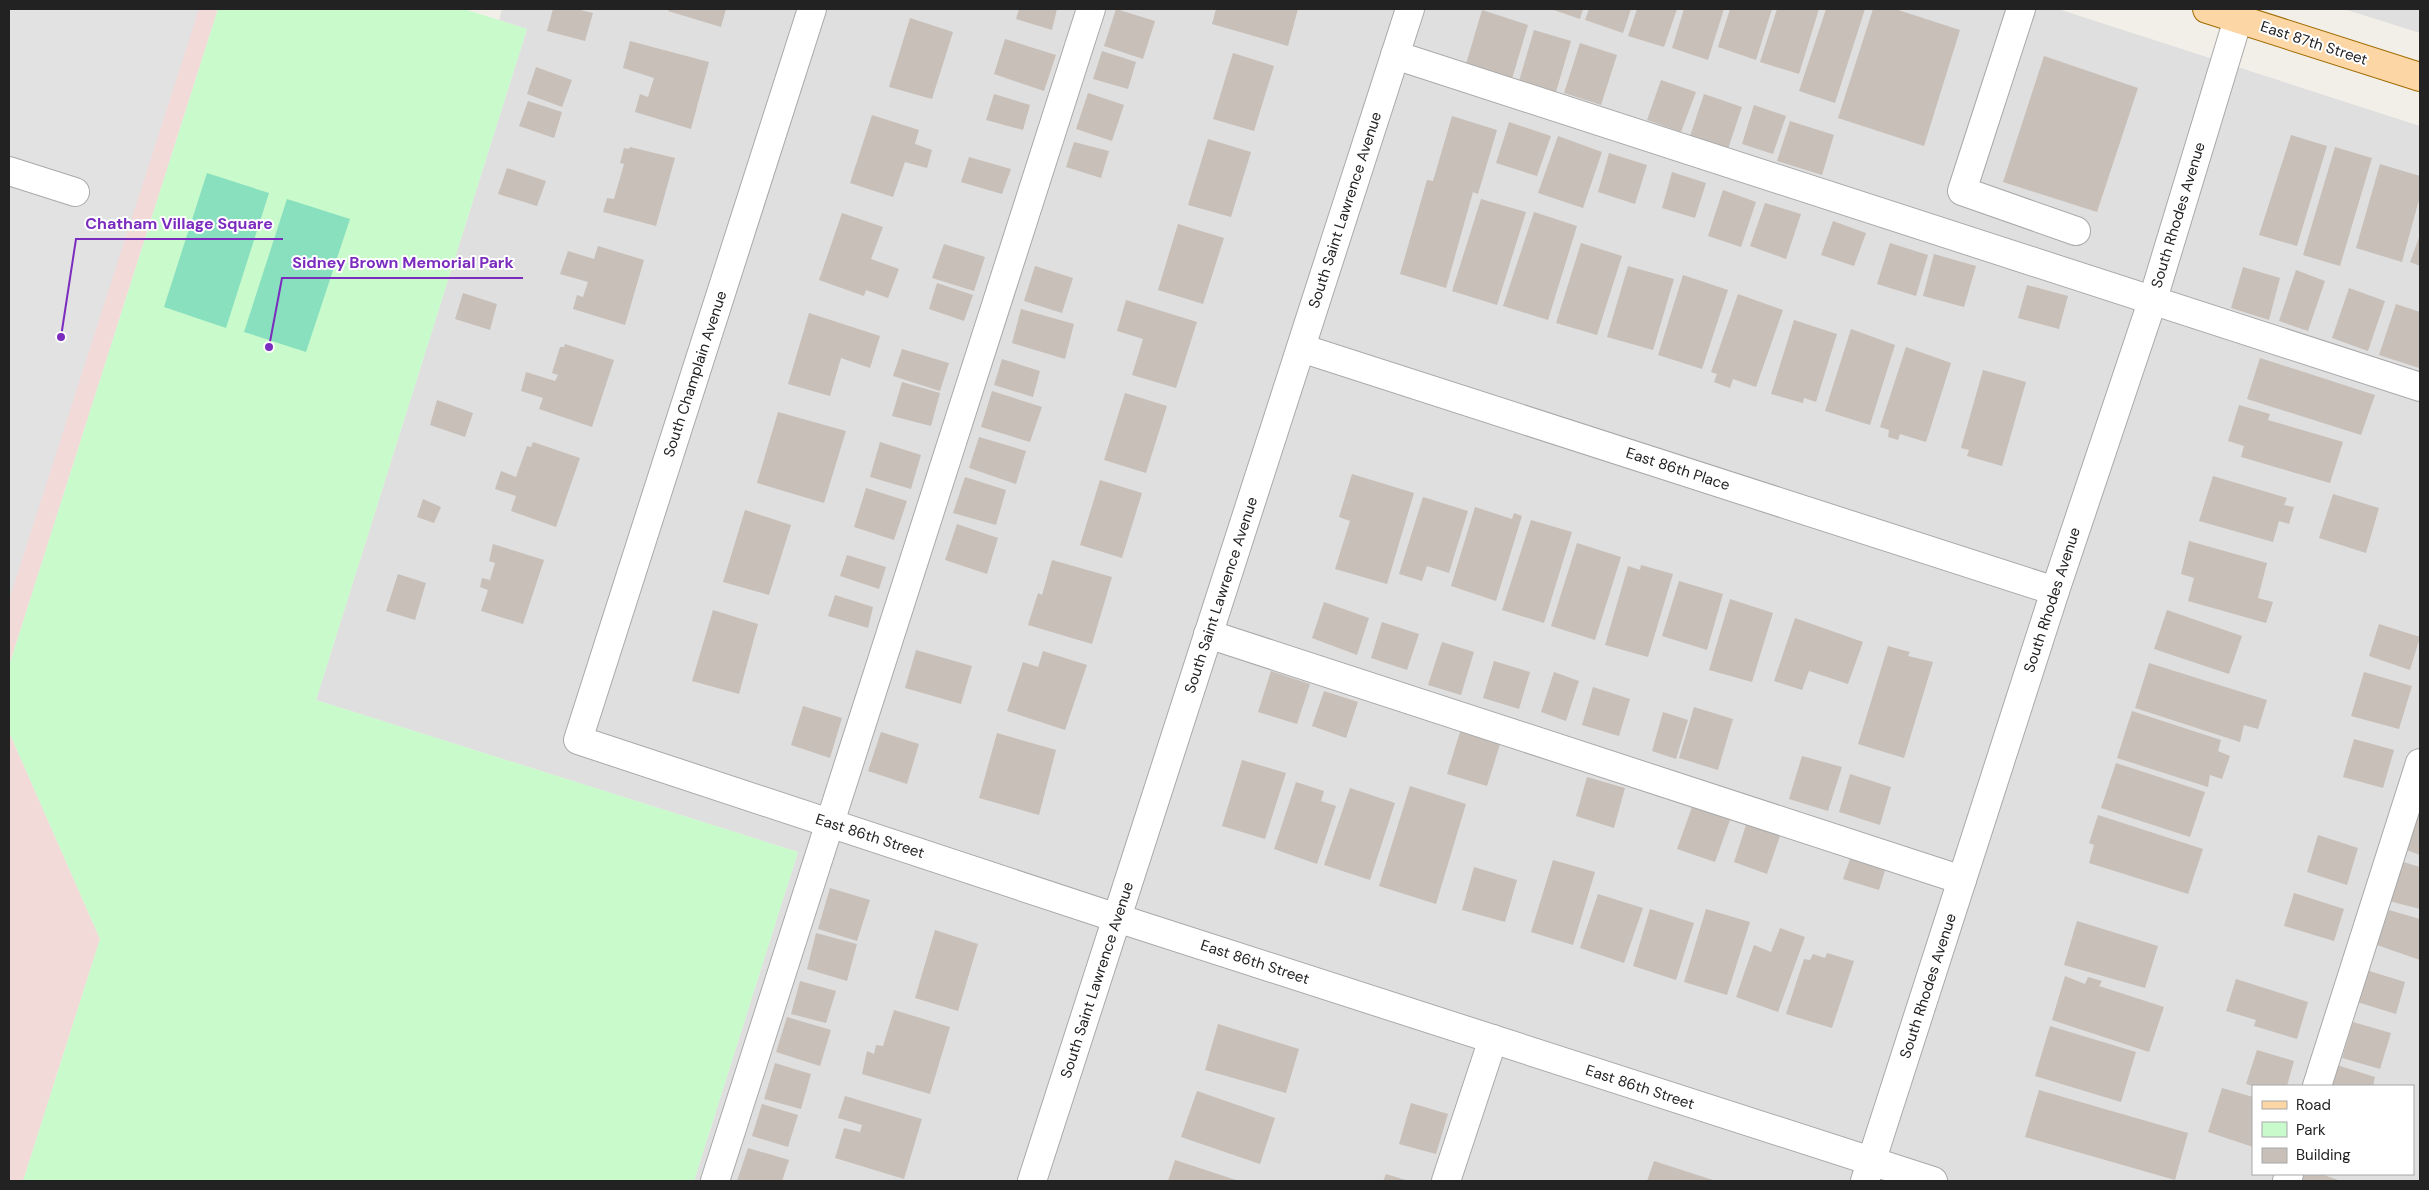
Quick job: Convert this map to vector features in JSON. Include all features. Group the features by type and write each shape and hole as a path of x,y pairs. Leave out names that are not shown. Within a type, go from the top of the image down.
{"main road":[{"name":"East 87th Street","path":"2207,9 2420,77"}],"street":[{"name":"South Champlain Avenue","path":"578,740 812,9"},
{"path":"715,1181 1091,9"},
{"name":"South Saint Lawrence Avenue","path":"1032,1181 1410,9"},
{"path":"2021,9 1962,192 2076,231"},
{"name":"South Rhodes Avenue","path":"1868,1171 2055,591 2153,300 2238,19"},
{"path":"1395,54 2420,387"},
{"path":"9,171 75,192"},
{"name":"East 86th Place","path":"1301,348 2055,591"},
{"path":"1208,634 1962,880"},
{"name":"East 86th Street","path":"578,740 1117,918 1493,1039 1868,1171 1933,1181"},
{"path":"2317,1085 2420,763"},
{"path":"1446,1181 1493,1039"}],"shaded area":[{"path":"9,9 218,9 9,666"},
{"path":"9,9 199,9 9,600"},
{"path":"502,9 2058,9 2420,126 2420,1181 694,1181 798,852 316,700 527,29 499,20"},
{"path":"2344,9 2420,9 2420,33"},
{"path":"9,732 100,939 23,1181 9,1181"}],"green space":[{"path":"218,9 464,9 527,29 316,700 798,852 694,1181 23,1181 100,939 9,732 9,666"},
{"path":"207,173 269,193 226,328 164,307"},
{"path":"287,199 350,219 306,352 244,332"}],"building":[{"path":"553,9 576,9 593,13 585,41 547,31"},
{"path":"669,9 726,9 721,27 668,11"},
{"path":"1019,9 1057,9 1052,30 1016,19"},
{"path":"1116,9 1155,21 1143,59 1104,46"},
{"path":"1216,9 1298,9 1288,46 1212,24"},
{"path":"1551,9 1583,9 1580,19"},
{"path":"1589,9 1631,9 1623,33 1585,20"},
{"path":"1637,9 1677,9 1664,47 1628,36"},
{"path":"1684,9 1724,9 1708,60 1672,48"},
{"path":"1730,9 1772,9 1756,60 1718,47"},
{"path":"1777,9 1819,9 1799,74 1760,62"},
{"path":"1826,9 1865,9 1835,103 1799,91"},
{"path":"1873,9 1895,9 1960,30 1924,146 1838,118"},
{"path":"1482,10 1528,25 1512,79 1466,64"},
{"path":"910,18 953,32 932,99 889,87"},
{"path":"1534,30 1571,41 1556,92 1519,81"},
{"path":"1005,39 1056,55 1044,91 994,74"},
{"path":"630,41 709,62 691,129 635,112 640,94 648,97 654,78 623,68"},
{"path":"1580,43 1617,55 1601,105 1564,93"},
{"path":"1102,51 1136,62 1128,89 1093,79"},
{"path":"1233,53 1274,66 1254,131 1213,119"},
{"path":"2044,56 2138,88 2097,212 2003,182"},
{"path":"536,67 572,80 562,107 527,94"},
{"path":"1661,80 1696,92 1681,132 1647,120"},
{"path":"1088,93 1124,105 1112,141 1076,129"},
{"path":"994,94 1030,105 1023,130 986,120"},
{"path":"1704,94 1742,107 1728,149 1690,136"},
{"path":"528,101 562,112 554,138 519,126"},
{"path":"1754,105 1786,116 1773,154 1742,144"},
{"path":"872,115 919,130 915,144 932,150 927,168 905,162 893,197 850,183"},
{"path":"1452,116 1497,130 1478,194 1473,192 1446,288 1400,274 1427,180 1433,181"},
{"path":"1790,121 1834,135 1822,175 1777,161"},
{"path":"1509,122 1551,136 1537,176 1496,163"},
{"path":"2291,135 2327,146 2297,246 2259,235"},
{"path":"1558,136 1602,152 1583,208 1538,193"},
{"path":"1208,139 1251,152 1231,217 1188,205"},
{"path":"1074,142 1109,151 1101,178 1066,167"},
{"path":"630,147 675,158 656,226 603,212 607,198 614,199 624,164 620,163 624,148 629,149"},
{"path":"2335,147 2372,158 2340,266 2303,255"},
{"path":"1609,153 1647,165 1635,204 1598,192"},
{"path":"969,157 1011,169 1002,194 961,182"},
{"path":"2380,164 2420,176 2420,196 2402,262 2356,248"},
{"path":"507,168 546,181 537,206 498,194"},
{"path":"1672,172 1706,183 1695,218 1662,208"},
{"path":"1723,190 1756,202 1741,247 1708,236"},
{"path":"1481,199 1526,212 1497,305 1452,291"},
{"path":"1765,203 1801,214 1786,259 1750,246"},
{"path":"1534,212 1577,226 1548,320 1503,306"},
{"path":"842,213 883,227 871,259 899,269 888,298 866,290 864,296 819,280"},
{"path":"1833,221 1866,233 1854,266 1821,255"},
{"path":"1178,224 1224,238 1203,304 1158,290"},
{"path":"2420,235 2420,266 2410,262"},
{"path":"1581,243 1622,256 1597,335 1556,323"},
{"path":"1890,243 1928,255 1916,296 1877,284"},
{"path":"944,244 985,257 974,291 932,278"},
{"path":"598,246 644,260 625,325 573,309 577,295 583,297 588,282 560,274 568,251 594,259"},
{"path":"1934,254 1976,266 1964,307 1923,296"},
{"path":"1035,266 1073,278 1062,313 1024,301"},
{"path":"1628,266 1674,279 1653,350 1607,337"},
{"path":"2243,267 2280,278 2269,320 2231,308"},
{"path":"2296,270 2325,281 2308,331 2279,321"},
{"path":"1683,275 1728,290 1702,369 1658,355"},
{"path":"937,283 973,295 964,321 929,309"},
{"path":"2027,285 2068,296 2059,329 2018,318"},
{"path":"2349,288 2385,301 2368,351 2332,338"},
{"path":"463,293 497,304 490,330 455,319"},
{"path":"1738,294 1783,310 1756,387 1733,379 1730,388 1714,382 1717,374 1711,372"},
{"path":"1126,300 1197,322 1176,388 1132,375 1143,339 1117,331"},
{"path":"2396,304 2420,312 2419,368 2379,355"},
{"path":"1021,309 1074,324 1065,359 1012,343"},
{"path":"809,313 880,336 870,368 841,358 830,396 788,384"},
{"path":"1794,320 1837,334 1816,402 1804,398 1803,403 1771,394"},
{"path":"1851,329 1895,345 1870,425 1825,411"},
{"path":"565,344 614,360 592,427 539,409 543,398 521,391 526,372 555,381 558,375 552,373 560,347 564,347"},
{"path":"1906,347 1951,363 1926,442 1900,434 1898,440 1888,437 1889,430 1880,427"},
{"path":"902,349 949,363 940,391 893,376"},
{"path":"2260,358 2375,395 2361,435 2247,399"},
{"path":"1002,359 1040,371 1033,397 994,385"},
{"path":"1983,370 2026,382 2002,466 1967,456 1969,450 1961,448"},
{"path":"902,382 940,393 931,426 892,416"},
{"path":"992,391 1042,407 1030,442 981,427"},
{"path":"1125,393 1167,406 1146,473 1104,460"},
{"path":"437,400 473,413 465,437 430,425"},
{"path":"2239,405 2270,414 2268,420 2343,442 2330,483 2241,457 2244,446 2228,441"},
{"path":"778,412 846,431 824,503 757,483"},
{"path":"979,437 1026,451 1016,484 969,468"},
{"path":"533,442 580,458 556,527 511,511 516,496 495,489 501,471 516,477 527,446 531,447"},
{"path":"880,442 921,455 911,489 870,477"},
{"path":"1352,474 1414,493 1387,584 1335,569 1350,521 1339,517"},
{"path":"2213,476 2287,498 2284,505 2294,507 2289,524 2279,521 2273,542 2199,521"},
{"path":"965,477 1006,490 996,525 953,513"},
{"path":"1100,480 1142,493 1122,558 1080,545"},
{"path":"866,488 907,501 894,540 854,527"},
{"path":"2333,494 2379,508 2366,553 2319,538"},
{"path":"1423,497 1468,511 1449,573 1427,566 1422,581 1399,574"},
{"path":"423,499 441,507 434,523 417,517"},
{"path":"1475,507 1512,519 1514,513 1522,516 1496,601 1451,586"},
{"path":"745,510 791,525 769,595 723,582"},
{"path":"1531,520 1572,532 1544,623 1502,610"},
{"path":"957,524 998,538 987,574 945,560"},
{"path":"2189,541 2267,563 2258,598 2273,602 2266,623 2188,601 2194,578 2181,574"},
{"path":"1577,543 1621,557 1595,640 1551,626"},
{"path":"493,544 544,560 523,624 481,611 488,590 480,587 482,578 490,580 495,563 489,561"},
{"path":"847,555 886,567 879,589 840,576"},
{"path":"1052,560 1112,577 1092,644 1028,625 1038,593 1042,595"},
{"path":"1641,565 1673,574 1648,657 1605,645 1628,566 1640,570"},
{"path":"398,574 426,583 415,620 386,611"},
{"path":"1679,581 1723,594 1707,650 1662,636"},
{"path":"835,595 873,607 868,628 828,616"},
{"path":"1730,599 1773,613 1752,682 1709,670"},
{"path":"1324,602 1369,618 1357,655 1312,638"},
{"path":"713,610 758,624 739,694 692,681"},
{"path":"2167,610 2242,636 2229,674 2154,649"},
{"path":"1795,618 1863,642 1848,684 1809,671 1802,690 1774,681"},
{"path":"1382,622 1419,634 1407,670 1371,658"},
{"path":"2379,624 2420,637 2410,670 2369,656"},
{"path":"1442,642 1474,652 1461,695 1428,685"},
{"path":"1888,646 1910,652 1908,656 1933,662 1904,758 1858,744"},
{"path":"916,650 972,666 961,704 905,688"},
{"path":"1043,651 1087,665 1065,730 1007,711 1023,662 1038,667"},
{"path":"1494,661 1530,672 1519,709 1483,698"},
{"path":"2149,663 2267,700 2258,729 2244,725 2240,742 2135,708"},
{"path":"1271,671 1310,684 1297,724 1258,712"},
{"path":"1554,672 1579,681 1566,721 1541,712"},
{"path":"2364,672 2412,686 2399,729 2351,716"},
{"path":"1593,687 1630,699 1619,736 1582,725"},
{"path":"1324,691 1358,702 1346,738 1312,726"},
{"path":"803,706 842,718 830,758 791,745"},
{"path":"1694,707 1733,719 1718,770 1679,758"},
{"path":"2132,711 2221,740 2218,751 2230,756 2222,779 2210,775 2208,787 2117,758"},
{"path":"1663,712 1688,720 1676,759 1652,751"},
{"path":"1461,729 1501,741 1487,786 1447,774"},
{"path":"881,732 919,744 907,784 868,771"},
{"path":"997,733 1056,750 1039,815 979,798"},
{"path":"2354,739 2394,750 2383,788 2343,777"},
{"path":"1802,756 1842,767 1828,811 1789,799"},
{"path":"1242,760 1286,773 1265,839 1222,826"},
{"path":"2116,763 2205,792 2190,837 2101,808"},
{"path":"1850,774 1891,787 1880,825 1839,812"},
{"path":"1587,777 1625,788 1614,828 1576,816"},
{"path":"1296,782 1324,791 1321,801 1336,806 1317,864 1274,849"},
{"path":"1410,786 1466,804 1436,904 1379,886"},
{"path":"1350,788 1395,803 1370,880 1324,865"},
{"path":"1692,807 1730,820 1715,862 1677,849"},
{"path":"2420,813 2420,855 2406,850"},
{"path":"2098,815 2203,849 2188,894 2089,863 2094,845 2089,843"},
{"path":"1746,825 1780,836 1767,874 1734,862"},
{"path":"2318,835 2358,848 2347,885 2307,872"},
{"path":"1852,853 1887,864 1879,890 1843,879"},
{"path":"1553,860 1595,872 1573,945 1531,932"},
{"path":"2400,861 2420,867 2420,909 2389,901"},
{"path":"1474,867 1517,880 1505,922 1462,910"},
{"path":"830,888 870,900 857,941 818,929"},
{"path":"2294,893 2344,909 2334,941 2284,926"},
{"path":"1598,894 1643,908 1624,963 1580,948"},
{"path":"1650,909 1694,923 1676,980 1633,966"},
{"path":"1706,909 1750,922 1727,995 1684,982"},
{"path":"2389,910 2420,919 2420,960 2377,945"},
{"path":"2077,921 2158,946 2145,988 2064,965"},
{"path":"1780,928 1805,937 1778,1012 1736,997 1754,945 1771,952"},
{"path":"935,930 978,944 958,1011 915,998"},
{"path":"816,933 857,944 847,981 807,969"},
{"path":"1827,953 1854,961 1832,1028 1786,1014 1804,959 1810,960 1813,954 1825,958"},
{"path":"2366,970 2405,982 2396,1014 2357,1002"},
{"path":"2065,976 2085,984 2088,977 2102,981 2099,986 2164,1007 2149,1052 2052,1020"},
{"path":"2236,979 2308,1002 2297,1039 2254,1026 2256,1020 2226,1011"},
{"path":"800,981 836,991 826,1023 791,1014"},
{"path":"894,1010 950,1027 930,1094 862,1074 867,1051 874,1054 876,1045 883,1046"},
{"path":"787,1017 831,1030 820,1066 776,1052"},
{"path":"2353,1022 2391,1033 2380,1069 2342,1058"},
{"path":"1218,1024 1299,1049 1286,1093 1205,1070"},
{"path":"2050,1026 2136,1052 2121,1102 2035,1076"},
{"path":"2257,1050 2294,1061 2287,1085 2252,1086 2246,1084"},
{"path":"775,1063 811,1074 801,1109 764,1099"},
{"path":"2337,1065 2375,1077 2373,1085 2331,1085"},
{"path":"2222,1088 2252,1097 2252,1147 2208,1132"},
{"path":"2039,1090 2188,1133 2175,1180 2025,1137"},
{"path":"1197,1091 1275,1118 1260,1164 1181,1137"},
{"path":"845,1096 922,1119 904,1179 835,1158 844,1128 860,1132 862,1125 838,1118"},
{"path":"1411,1103 1448,1114 1436,1154 1399,1144"},
{"path":"762,1104 798,1115 788,1147 752,1136"},
{"path":"748,1148 789,1160 782,1181 737,1181"},
{"path":"1175,1160 1239,1181 1168,1181"},
{"path":"1654,1161 1716,1181 1647,1181"},
{"path":"1386,1174 1409,1181 1383,1181"},
{"path":"2303,1175 2324,1175 2338,1180 2300,1181"}],"place":[{"name":"Chatham Village Square","path":"61,337"},
{"name":"Sidney Brown Memorial Park","path":"269,347"}]}
